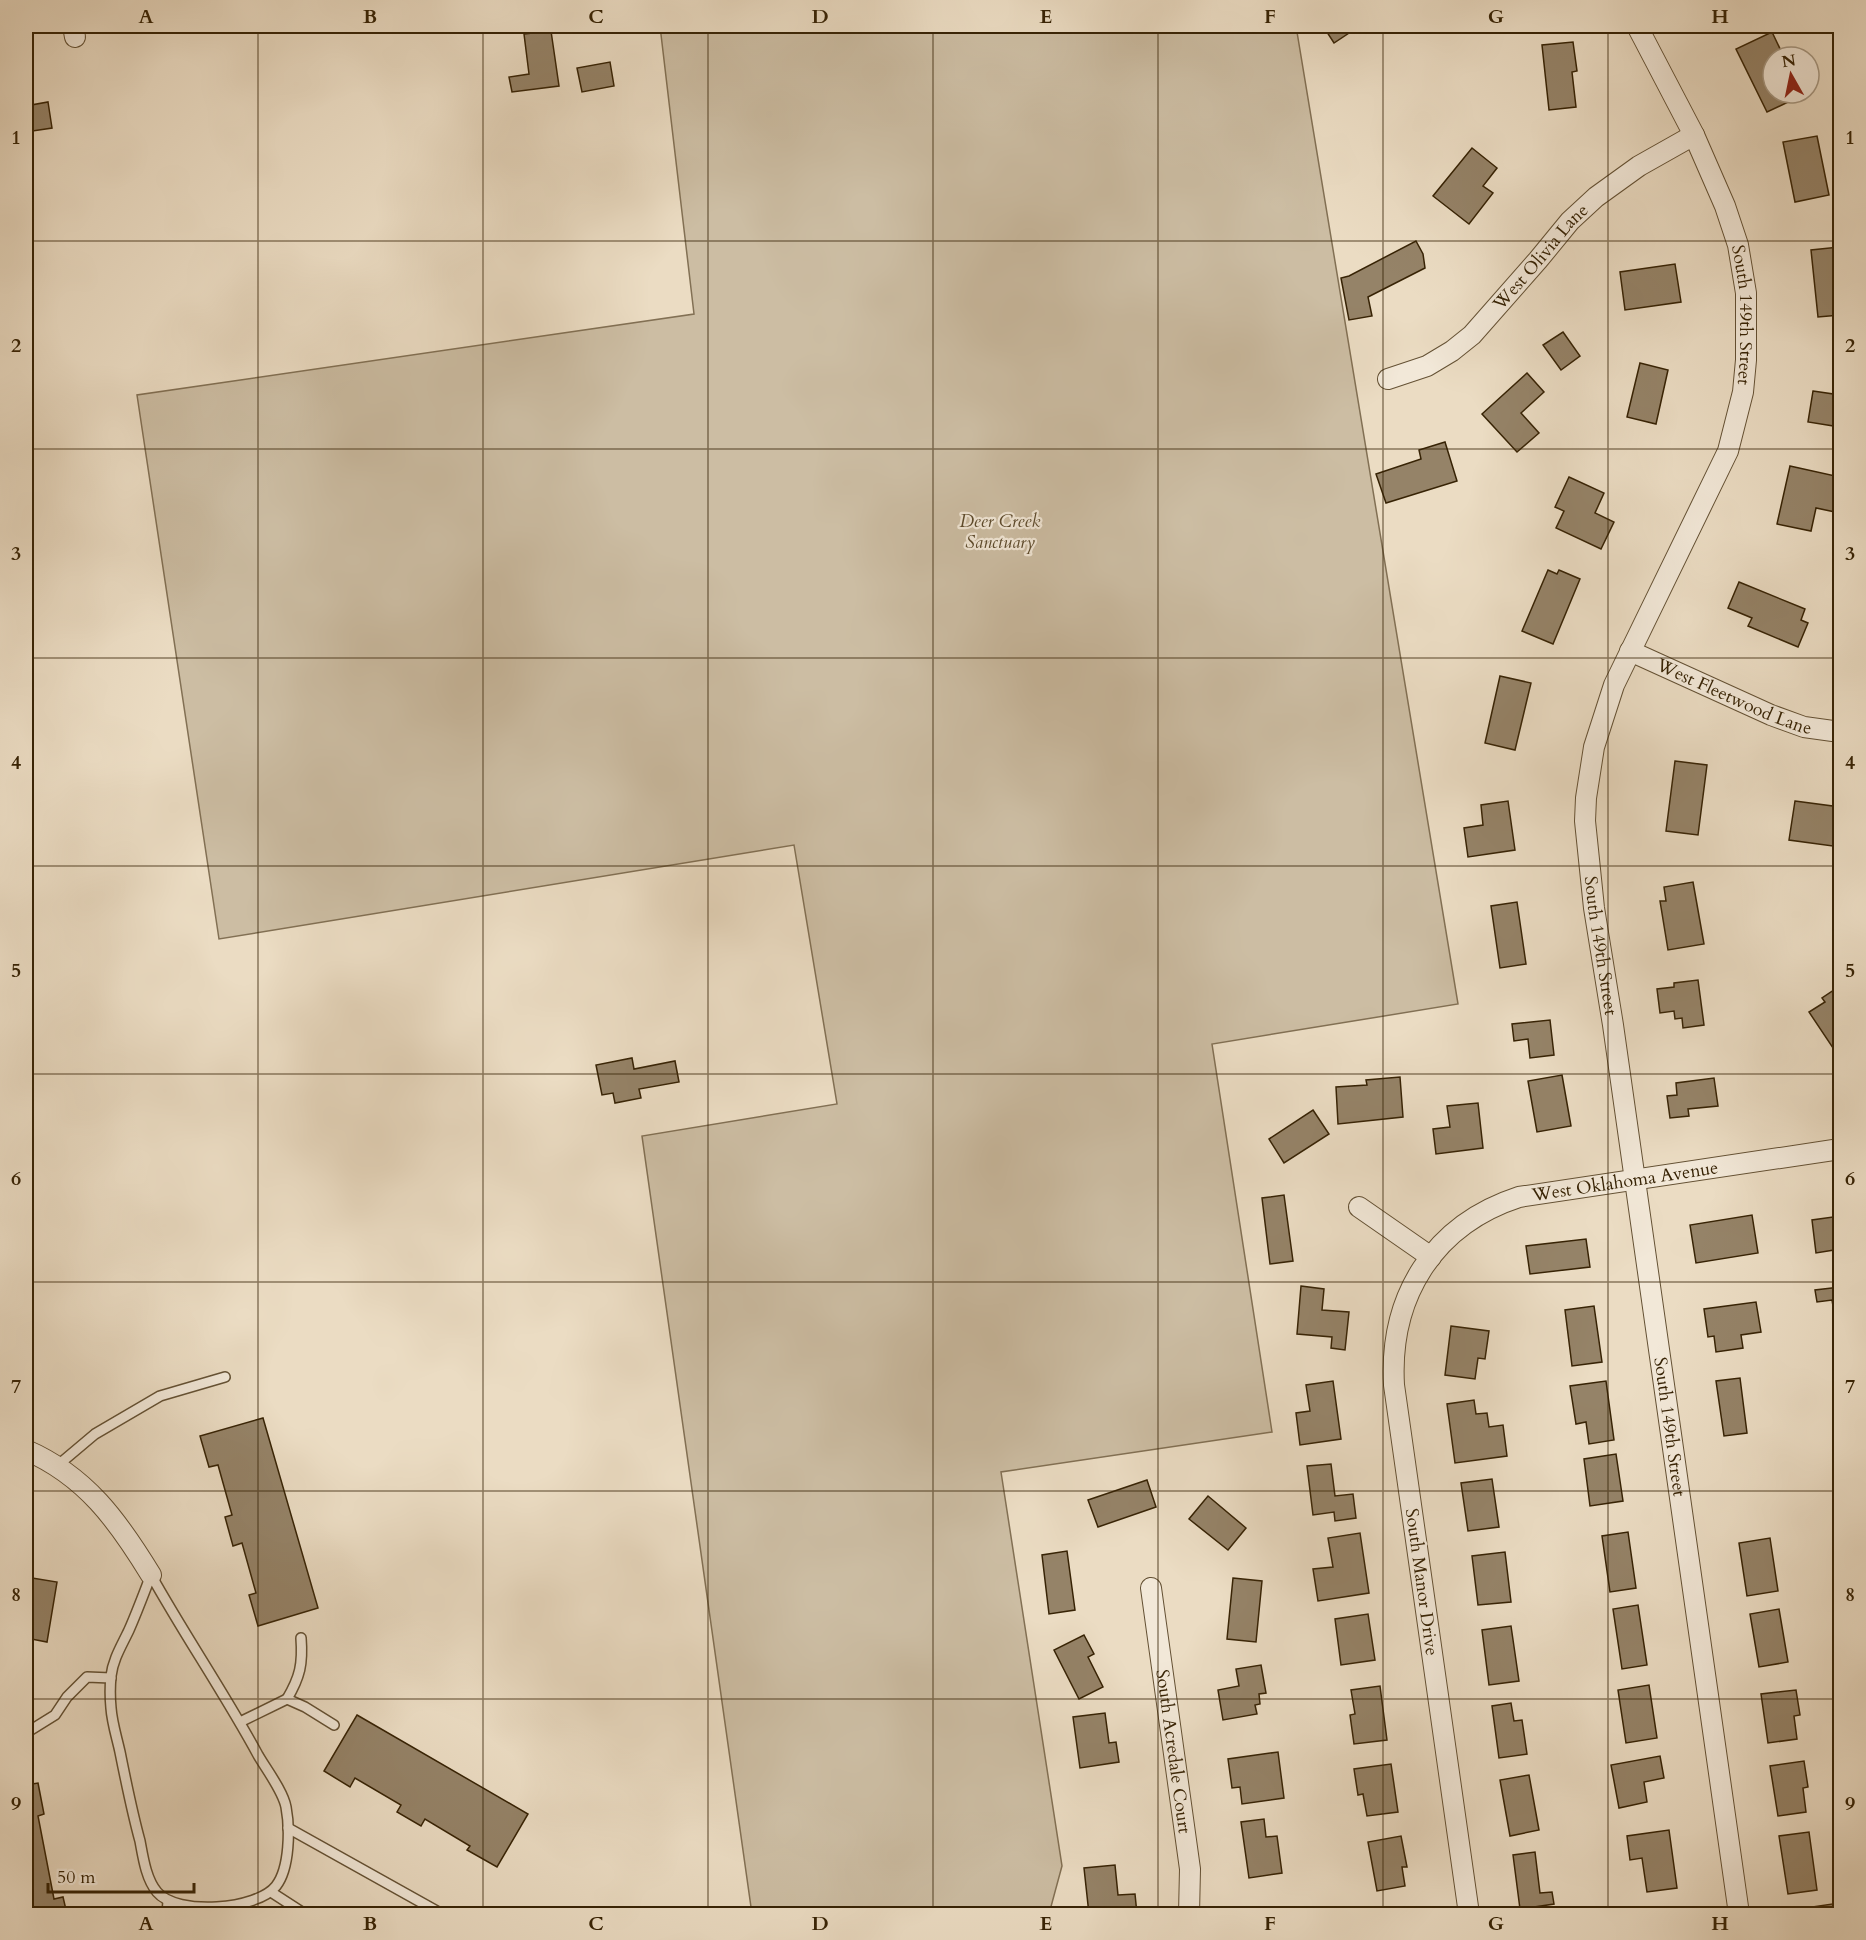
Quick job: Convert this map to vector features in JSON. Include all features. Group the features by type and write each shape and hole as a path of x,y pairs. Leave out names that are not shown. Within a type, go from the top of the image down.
{"street":[{"name":"South 149th Street","path":"1637,26 1694,135 1725,206 1738,245 1744,269 1746,293 1746,360 1743,392 1728,451 1614,685 1594,747 1585,821 1594,908 1739,1914"},
{"name":"West Olivia Lane","path":"1388,379 1427,366 1452,351 1465,340 1538,260 1570,221 1596,197 1639,166 1694,135"},
{"name":"West Fleetwood Lane","path":"1630,651 1771,715 1804,727 1840,732"},
{"name":"West Oklahoma Avenue","path":"1431,1257 1460,1228 1500,1204 1519,1197 1840,1149"},
{"path":"1359,1208 1431,1257"},
{"name":"South Manor Drive","path":"1431,1257 1415,1279 1405,1303 1395,1338 1393,1368 1469,1914"},
{"path":"26,1450 72,1476 104,1506 152,1575"},
{"name":"South Acredale Court","path":"1151,1588 1190,1869 1189,1914"}],"lane":[{"path":"57,1466 95,1434 160,1396 225,1377"},
{"path":"152,1575 172,1612 240,1722 285,1803 288,1845 283,1872 271,1892 251,1901 198,1907 168,1901 157,1892 147,1870 111,1708 111,1678 117,1655 152,1575"},
{"path":"240,1722 287,1699 299,1678 301,1638"},
{"path":"26,1733 55,1715 67,1697 87,1677 111,1678"},
{"path":"287,1699 334,1725"},
{"path":"288,1828 442,1914"},
{"path":"271,1892 305,1914"},
{"path":"166,1914 168,1901"}],"green space":[{"name":"Deer Creek Sanctuary","path":"660,26 1296,26 1458,1004 1212,1044 1272,1432 1001,1472 1062,1866 1049,1914 752,1914 642,1136 837,1104 794,845 219,939 137,395 694,314"}],"building":[{"path":"1323,26 1353,26 1355,29 1334,43"},
{"path":"551,31 559,86 512,92 509,77 529,74 524,34"},
{"path":"1772,32 1778,45 1761,45 1761,100 1736,49"},
{"path":"1573,42 1577,71 1572,72 1576,107 1549,110 1542,45"},
{"path":"610,62 614,86 582,92 577,68"},
{"path":"48,102 52,128 26,132 26,106"},
{"path":"1764,105 1782,105 1767,112"},
{"path":"1817,136 1829,195 1795,202 1783,142"},
{"path":"1472,148 1497,168 1483,186 1493,193 1469,224 1433,196"},
{"path":"1416,241 1423,254 1425,268 1368,297 1372,316 1349,320 1341,278"},
{"path":"1839,247 1840,315 1818,317 1811,250"},
{"path":"1675,264 1681,302 1625,310 1620,272"},
{"path":"1563,332 1580,356 1561,370 1543,345"},
{"path":"1640,363 1668,370 1656,424 1627,417"},
{"path":"1527,373 1544,392 1521,413 1539,433 1517,452 1482,414"},
{"path":"1813,391 1840,395 1840,427 1808,422"},
{"path":"1445,442 1457,481 1386,503 1376,474 1421,459 1419,450"},
{"path":"1790,466 1840,477 1840,513 1816,508 1811,531 1777,524"},
{"path":"1569,477 1604,493 1595,513 1614,522 1601,549 1556,528 1564,511 1555,507"},
{"path":"1548,570 1557,574 1559,570 1580,579 1553,644 1522,631"},
{"path":"1739,582 1805,609 1801,620 1808,623 1798,647 1748,626 1752,618 1728,608"},
{"path":"1500,676 1531,683 1515,750 1485,743"},
{"path":"1675,761 1707,765 1698,835 1666,831"},
{"path":"1508,801 1515,850 1468,857 1464,828 1483,825 1481,805"},
{"path":"1795,801 1840,807 1840,847 1789,840"},
{"path":"1693,882 1704,944 1668,950 1660,901 1666,901 1664,887"},
{"path":"1517,902 1526,964 1500,968 1491,906"},
{"path":"1698,980 1704,1025 1683,1028 1682,1018 1675,1019 1674,1011 1660,1013 1657,989 1674,987 1674,983"},
{"path":"1840,986 1840,1047 1835,1051 1809,1012 1825,1002 1822,998"},
{"path":"1550,1020 1554,1055 1530,1058 1528,1039 1514,1041 1512,1024"},
{"path":"632,1058 634,1069 675,1061 679,1082 639,1089 641,1098 615,1103 613,1093 602,1095 596,1065"},
{"path":"1562,1075 1571,1126 1537,1132 1528,1081"},
{"path":"1400,1077 1403,1117 1338,1124 1336,1087 1367,1085 1366,1080"},
{"path":"1714,1078 1718,1106 1688,1109 1689,1116 1670,1118 1667,1096 1677,1095 1676,1083"},
{"path":"1478,1103 1483,1148 1436,1154 1433,1129 1450,1127 1447,1106"},
{"path":"1313,1110 1329,1134 1284,1163 1269,1139"},
{"path":"1284,1195 1293,1261 1270,1264 1262,1198"},
{"path":"1752,1215 1758,1253 1696,1263 1690,1225"},
{"path":"1840,1216 1840,1249 1816,1253 1812,1220"},
{"path":"1586,1239 1590,1267 1530,1274 1526,1246"},
{"path":"1301,1286 1324,1289 1322,1310 1349,1312 1345,1350 1331,1348 1332,1337 1297,1334"},
{"path":"1840,1287 1839,1343 1832,1300 1817,1302 1815,1290"},
{"path":"1756,1302 1761,1332 1741,1335 1743,1348 1716,1352 1714,1336 1708,1337 1704,1309"},
{"path":"1594,1306 1602,1362 1572,1366 1565,1310"},
{"path":"1451,1326 1489,1331 1485,1359 1478,1358 1475,1379 1445,1375"},
{"path":"1740,1378 1747,1433 1724,1436 1716,1381"},
{"path":"1333,1381 1341,1439 1300,1445 1296,1413 1310,1411 1306,1385"},
{"path":"1606,1381 1614,1440 1589,1444 1586,1422 1576,1424 1570,1386"},
{"path":"1474,1400 1476,1414 1487,1413 1489,1427 1503,1425 1507,1456 1455,1463 1447,1404"},
{"path":"263,1418 318,1608 258,1626 249,1595 256,1593 242,1543 233,1546 225,1517 232,1515 218,1465 209,1467 200,1436"},
{"path":"1616,1454 1623,1501 1590,1506 1584,1459"},
{"path":"1331,1464 1335,1496 1353,1494 1356,1518 1335,1521 1334,1512 1313,1515 1307,1466"},
{"path":"1492,1479 1499,1527 1468,1531 1461,1483"},
{"path":"1147,1480 1156,1507 1098,1527 1088,1500"},
{"path":"1208,1496 1246,1528 1228,1550 1189,1519"},
{"path":"1628,1532 1636,1588 1610,1592 1602,1536"},
{"path":"1360,1533 1369,1593 1318,1601 1313,1569 1333,1567 1328,1538"},
{"path":"1770,1538 1778,1591 1747,1596 1739,1543"},
{"path":"1067,1551 1075,1610 1049,1614 1042,1555"},
{"path":"1505,1552 1511,1602 1478,1605 1472,1556"},
{"path":"26,1577 57,1582 47,1642 26,1638"},
{"path":"1233,1578 1262,1581 1256,1642 1227,1639"},
{"path":"1638,1605 1647,1665 1622,1669 1613,1609"},
{"path":"1779,1609 1788,1662 1759,1667 1750,1614"},
{"path":"1368,1614 1375,1660 1341,1665 1335,1619"},
{"path":"1511,1626 1519,1681 1489,1685 1482,1630"},
{"path":"1084,1635 1094,1654 1088,1657 1103,1687 1079,1699 1054,1650"},
{"path":"1261,1665 1266,1693 1259,1694 1260,1704 1255,1705 1257,1714 1223,1720 1218,1690 1239,1686 1236,1669"},
{"path":"1649,1685 1657,1738 1626,1743 1618,1690"},
{"path":"1380,1686 1387,1740 1354,1744 1350,1715 1355,1714 1351,1690"},
{"path":"1796,1690 1800,1715 1794,1716 1797,1739 1768,1743 1761,1694"},
{"path":"1511,1703 1514,1721 1522,1720 1527,1754 1499,1758 1492,1706"},
{"path":"1105,1713 1109,1743 1116,1742 1119,1762 1080,1768 1073,1717"},
{"path":"357,1715 528,1814 497,1867 467,1850 470,1846 425,1819 421,1826 397,1812 401,1805 355,1778 350,1787 324,1771"},
{"path":"1278,1752 1284,1798 1242,1804 1240,1787 1232,1788 1228,1759"},
{"path":"1660,1756 1664,1778 1644,1782 1647,1802 1619,1808 1611,1765"},
{"path":"1804,1761 1808,1787 1803,1788 1806,1812 1778,1816 1770,1766"},
{"path":"1391,1764 1398,1812 1367,1816 1363,1794 1358,1795 1354,1769"},
{"path":"1529,1775 1539,1830 1510,1836 1500,1780"},
{"path":"38,1783 44,1814 38,1816 54,1899 63,1897 67,1914 26,1914 26,1785"},
{"path":"1264,1819 1266,1837 1277,1836 1282,1873 1249,1878 1241,1822"},
{"path":"1669,1830 1677,1888 1647,1892 1642,1858 1630,1860 1627,1836"},
{"path":"1809,1832 1817,1890 1788,1894 1779,1836"},
{"path":"1401,1836 1407,1867 1402,1867 1405,1886 1377,1891 1368,1842"},
{"path":"1535,1852 1540,1893 1552,1892 1554,1904 1520,1909 1513,1855"},
{"path":"1115,1865 1118,1895 1135,1894 1137,1914 1089,1914 1084,1868"},
{"path":"1839,1903 1840,1914 1792,1914 1791,1910"},
{"path":"1680,1908 1681,1914 1647,1914 1647,1913"}]}
